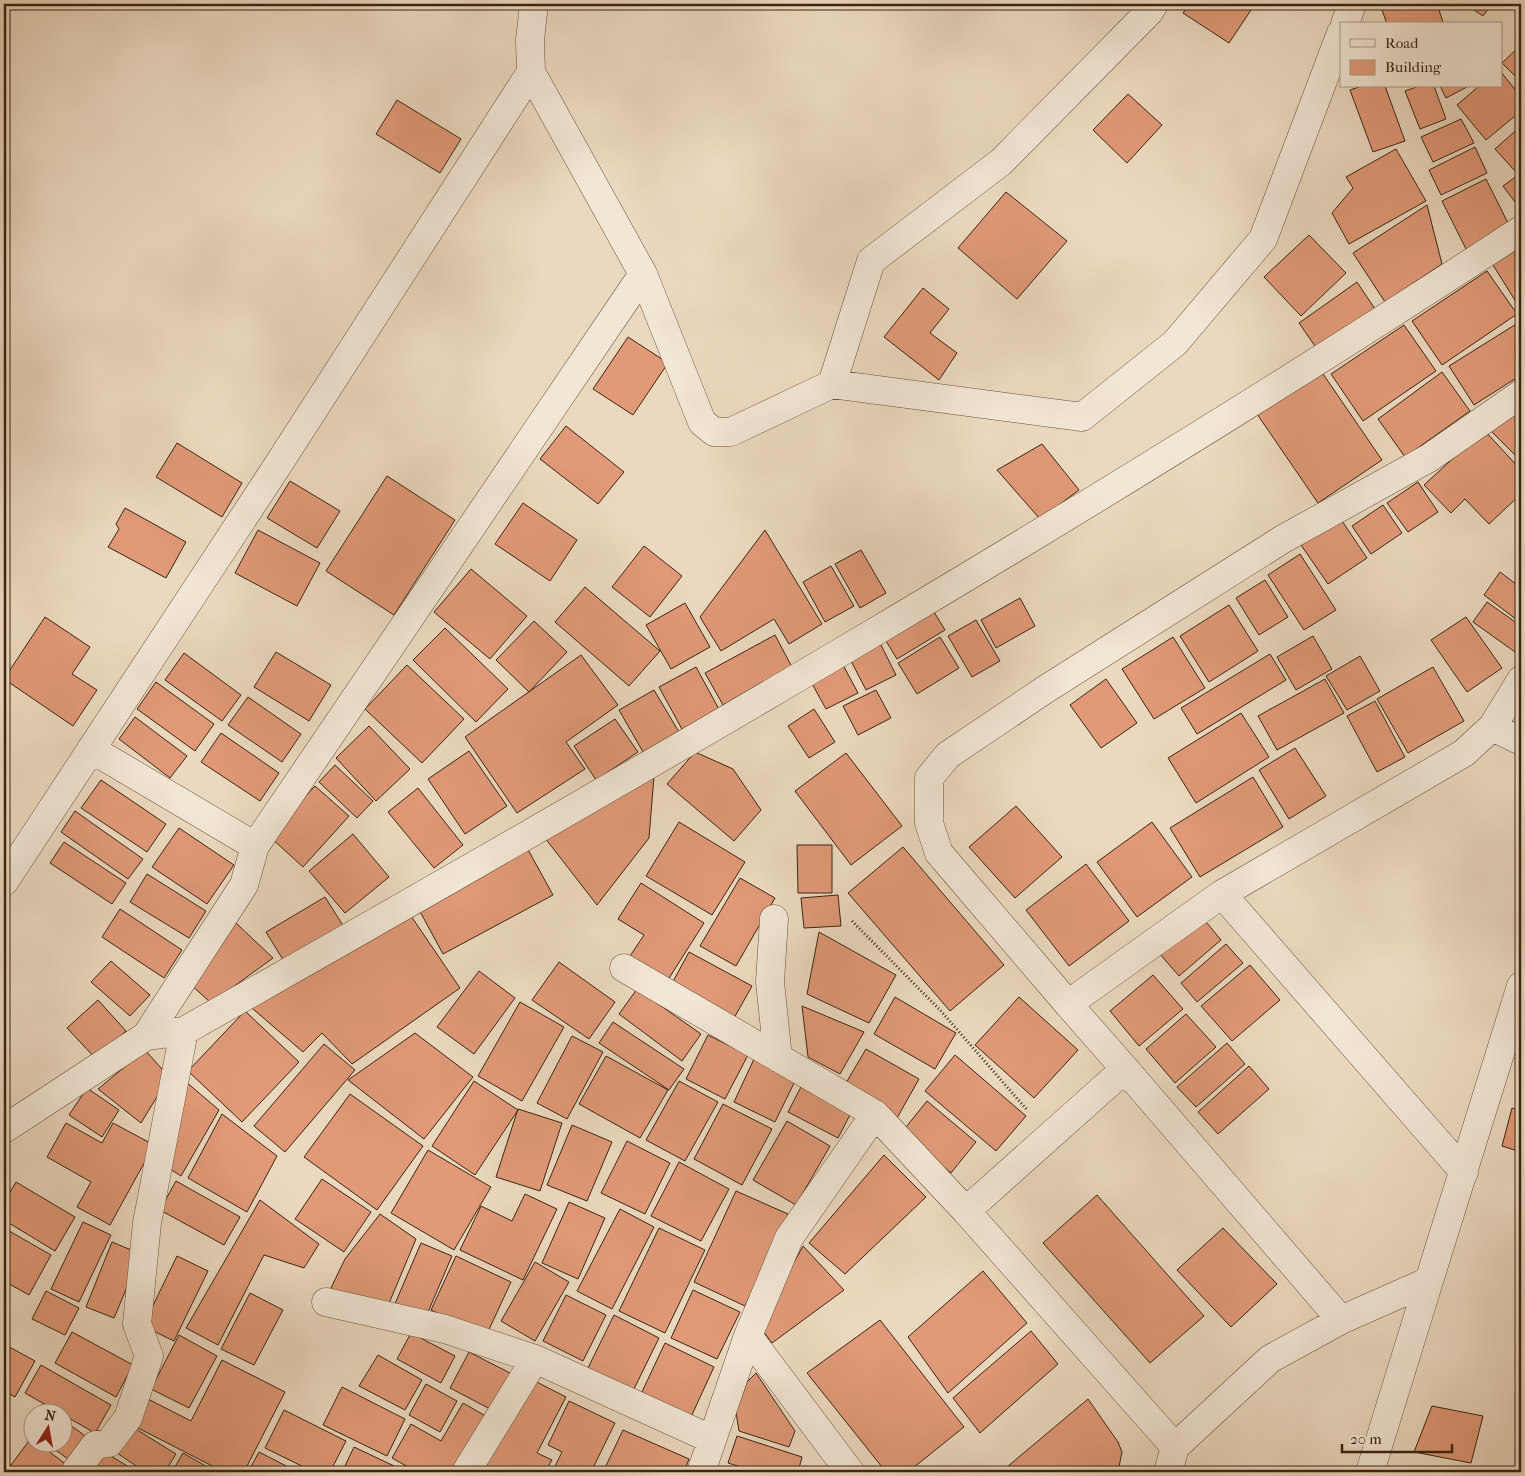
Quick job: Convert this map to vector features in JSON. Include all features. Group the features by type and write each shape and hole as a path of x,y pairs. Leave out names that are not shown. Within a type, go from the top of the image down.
{"street":[{"path":"534,4 530,40 531,72 643,274 702,422 714,432 731,432 832,384 1082,418 1174,343 1263,239 1340,36"},
{"path":"832,384 871,261 1001,162 1149,12 1154,4"},
{"path":"1346,22 1352,4"},
{"path":"4,882 270,476 531,72"},
{"path":"146,1036 184,1031 532,834 1104,495 1521,230"},
{"path":"4,1130 146,1036 244,884 255,846 643,274"},
{"path":"1341,1320 939,853 929,823 929,778 948,755 1046,689 1283,540 1429,458 1521,394"},
{"path":"1068,1004 1222,894 1464,753 1492,727 1521,680"},
{"path":"1492,727 1521,741"},
{"path":"91,750 255,846"},
{"path":"1222,894 1464,1172"},
{"path":"774,919 770,982 778,1058"},
{"path":"624,968 875,1114 966,1210 1172,1460 1270,1359 1341,1320 1429,1281"},
{"path":"1370,1472 1521,986"},
{"path":"75,1472 95,1445 109,1443 128,1418 149,1356 137,1324 147,1223 184,1031"},
{"path":"966,1210 1125,1069"},
{"path":"701,1472 748,1336 789,1238 875,1114"},
{"path":"326,1302 445,1329 535,1359 711,1439"},
{"path":"748,1336 850,1472"},
{"path":"466,1472 535,1359"}],"path":[{"path":"852,921 940,1010 1049,1136"}],"building":[{"path":"1189,4 1255,4 1229,43 1183,13"},
{"path":"1389,4 1437,4 1443,22 1386,22 1381,7"},
{"path":"1465,4 1492,4 1483,16"},
{"path":"1521,45 1521,79 1519,80 1502,63"},
{"path":"1502,73 1521,97 1521,111 1486,140 1457,105 1477,88 1502,88"},
{"path":"1356,88 1386,88 1405,141 1373,152 1350,90"},
{"path":"1413,88 1435,88 1446,119 1420,129 1405,91"},
{"path":"1441,88 1465,88 1446,98"},
{"path":"1128,94 1162,125 1127,163 1093,130"},
{"path":"397,100 461,139 440,173 376,134"},
{"path":"1461,119 1474,143 1433,162 1421,137"},
{"path":"1521,126 1521,166 1515,171 1495,149"},
{"path":"1475,147 1487,173 1441,195 1429,170"},
{"path":"1396,149 1426,201 1349,244 1332,213 1353,188 1346,177"},
{"path":"1521,173 1521,210 1503,186"},
{"path":"1486,179 1510,227 1466,249 1442,201"},
{"path":"1006,192 1067,241 1017,299 958,248"},
{"path":"1427,205 1442,264 1385,302 1353,253"},
{"path":"1309,235 1346,273 1301,316 1264,277"},
{"path":"1521,247 1521,310 1493,265"},
{"path":"1487,271 1517,314 1442,365 1412,321"},
{"path":"1357,282 1375,309 1317,349 1299,323"},
{"path":"923,288 949,309 930,333 957,353 939,380 884,337"},
{"path":"1521,321 1521,375 1474,405 1449,366"},
{"path":"1404,325 1436,371 1363,421 1331,374"},
{"path":"628,337 668,363 633,415 593,389"},
{"path":"1321,371 1382,460 1318,503 1257,414"},
{"path":"1442,372 1470,411 1405,457 1378,419"},
{"path":"1521,401 1521,461 1491,431"},
{"path":"566,426 624,472 598,504 540,459"},
{"path":"1484,430 1521,470 1521,494 1489,524 1465,499 1451,513 1424,485"},
{"path":"177,443 242,483 222,517 156,477"},
{"path":"1042,444 1079,490 1040,519 997,470"},
{"path":"387,476 455,520 394,615 326,571"},
{"path":"290,481 340,511 317,548 267,518"},
{"path":"1418,482 1438,512 1408,532 1387,503"},
{"path":"523,503 577,540 550,581 495,544"},
{"path":"1383,505 1402,533 1371,554 1352,526"},
{"path":"125,508 186,542 166,578 108,547 119,529 116,524"},
{"path":"1340,518 1367,558 1328,584 1301,545"},
{"path":"258,530 320,563 297,606 235,573"},
{"path":"765,530 822,624 789,644 774,619 721,651 700,617"},
{"path":"644,546 682,576 650,617 612,587"},
{"path":"861,550 886,593 860,608 835,564"},
{"path":"1300,554 1336,610 1304,630 1268,575"},
{"path":"831,566 854,606 825,622 803,582"},
{"path":"471,569 527,616 490,659 434,612"},
{"path":"1500,572 1521,588 1521,623 1484,595"},
{"path":"1265,580 1288,617 1259,635 1236,598"},
{"path":"585,587 660,651 629,686 555,622"},
{"path":"1020,598 1035,626 996,648 981,620"},
{"path":"1487,602 1521,626 1521,643 1515,652 1473,622"},
{"path":"685,603 710,647 671,669 646,625"},
{"path":"1229,605 1258,651 1209,682 1180,636"},
{"path":"931,607 945,630 897,659 883,636"},
{"path":"45,617 90,647 72,674 97,690 73,726 4,679"},
{"path":"1466,617 1502,668 1467,692 1431,640"},
{"path":"976,620 1000,661 972,677 948,636"},
{"path":"534,621 567,652 529,692 496,660"},
{"path":"445,628 508,689 476,722 413,660"},
{"path":"775,635 792,667 723,705 705,673"},
{"path":"1313,636 1332,669 1296,690 1277,657"},
{"path":"940,637 959,668 917,694 898,663"},
{"path":"1173,637 1205,688 1154,719 1122,669"},
{"path":"878,639 896,675 866,690 848,655"},
{"path":"276,652 331,685 309,721 254,687"},
{"path":"184,653 241,695 222,721 165,680"},
{"path":"1270,654 1286,680 1197,734 1181,708"},
{"path":"581,655 618,705 566,742 585,769 517,813 465,737"},
{"path":"1360,656 1380,691 1347,710 1326,676"},
{"path":"842,663 858,693 826,709 810,680"},
{"path":"407,665 464,719 422,763 365,709"},
{"path":"696,667 720,711 683,731 659,687"},
{"path":"1433,667 1464,721 1408,753 1377,699"},
{"path":"1106,679 1137,723 1101,748 1070,705"},
{"path":"1325,679 1344,713 1277,750 1258,716"},
{"path":"156,682 214,724 195,751 137,709"},
{"path":"654,690 679,732 643,752 619,710"},
{"path":"876,690 891,718 858,735 843,706"},
{"path":"248,697 301,734 282,762 228,725"},
{"path":"1375,701 1405,757 1377,772 1347,716"},
{"path":"814,709 835,742 809,758 788,726"},
{"path":"1241,713 1269,757 1196,803 1168,758"},
{"path":"135,717 187,756 170,778 119,739"},
{"path":"615,719 638,752 596,780 574,746"},
{"path":"369,726 410,769 376,801 336,758"},
{"path":"221,733 279,773 260,801 201,762"},
{"path":"1295,748 1326,796 1289,819 1259,770"},
{"path":"469,751 507,806 465,834 428,779"},
{"path":"695,752 733,769 761,810 734,841 667,784"},
{"path":"846,753 902,826 851,865 795,791"},
{"path":"335,765 373,801 357,818 319,782"},
{"path":"654,776 649,838 597,905 545,838"},
{"path":"1253,777 1283,827 1200,877 1170,828"},
{"path":"101,780 166,824 147,852 81,808"},
{"path":"315,786 349,816 303,867 269,836"},
{"path":"418,788 463,845 434,868 388,812"},
{"path":"1016,806 1062,857 1015,898 969,847"},
{"path":"75,811 143,859 128,879 61,832"},
{"path":"679,822 745,862 712,915 646,876"},
{"path":"1152,822 1192,877 1137,917 1097,862"},
{"path":"179,828 234,865 207,904 152,867"},
{"path":"353,834 389,877 345,913 309,871"},
{"path":"64,842 126,883 112,904 50,863"},
{"path":"797,845 832,845 832,893 798,893"},
{"path":"526,846 553,895 443,954 417,906"},
{"path":"903,847 1004,965 950,1011 848,893"},
{"path":"1086,864 1129,921 1069,966 1026,910"},
{"path":"147,874 206,911 189,938 130,902"},
{"path":"740,878 775,898 736,966 700,946"},
{"path":"641,883 704,923 666,983 628,959 644,935 618,919"},
{"path":"838,895 841,926 804,928 801,898"},
{"path":"325,897 344,927 285,963 266,932"},
{"path":"120,909 182,950 164,978 102,937"},
{"path":"409,913 460,988 352,1064 322,1033 303,1052 246,1003"},
{"path":"1202,917 1221,940 1179,976 1159,953"},
{"path":"236,923 273,958 211,1003 189,983"},
{"path":"819,932 896,975 869,1023 807,994"},
{"path":"1226,944 1243,963 1197,1002 1181,983"},
{"path":"689,952 752,986 733,1020 670,987"},
{"path":"111,961 150,995 130,1016 91,982"},
{"path":"559,962 615,1002 589,1039 532,1000"},
{"path":"1250,965 1280,1000 1232,1041 1201,1006"},
{"path":"479,971 515,998 474,1054 437,1027"},
{"path":"1153,975 1183,1009 1139,1046 1110,1011"},
{"path":"637,989 701,1034 682,1061 619,1014"},
{"path":"895,997 956,1033 935,1069 874,1034"},
{"path":"1019,997 1078,1050 1034,1098 975,1045"},
{"path":"98,1000 126,1031 96,1059 67,1028"},
{"path":"520,1002 564,1027 522,1101 478,1076"},
{"path":"802,1006 864,1032 840,1074 808,1057"},
{"path":"245,1011 299,1062 242,1122 188,1071"},
{"path":"1186,1014 1216,1047 1175,1083 1146,1049"},
{"path":"613,1022 684,1069 669,1090 599,1043"},
{"path":"415,1033 473,1077 424,1139 348,1080"},
{"path":"708,1035 748,1055 725,1099 686,1079"},
{"path":"572,1036 603,1052 567,1119 537,1103"},
{"path":"1227,1043 1245,1064 1196,1107 1177,1087"},
{"path":"324,1044 355,1070 285,1152 254,1126"},
{"path":"866,1049 919,1079 897,1118 843,1088"},
{"path":"145,1050 169,1077 141,1123 98,1089"},
{"path":"955,1055 1026,1116 996,1151 925,1091"},
{"path":"606,1056 668,1090 640,1138 579,1104"},
{"path":"754,1059 796,1079 775,1122 734,1102"},
{"path":"1249,1066 1269,1089 1218,1134 1198,1112"},
{"path":"185,1081 219,1110 181,1176 164,1165"},
{"path":"474,1081 518,1110 475,1175 432,1146"},
{"path":"679,1081 718,1102 685,1161 646,1140"},
{"path":"802,1085 852,1111 838,1138 788,1112"},
{"path":"87,1088 119,1110 102,1137 69,1115"},
{"path":"350,1094 423,1146 377,1210 304,1157"},
{"path":"927,1101 976,1142 951,1173 902,1132"},
{"path":"723,1104 772,1129 742,1185 694,1159"},
{"path":"1512,1108 1521,1111 1521,1152 1502,1146"},
{"path":"518,1109 562,1123 540,1191 496,1177"},
{"path":"222,1114 277,1156 247,1212 188,1178"},
{"path":"787,1121 830,1146 796,1205 753,1180"},
{"path":"66,1123 102,1143 113,1123 154,1145 110,1225 77,1207 91,1182 47,1157"},
{"path":"572,1125 612,1142 587,1201 547,1185"},
{"path":"627,1141 670,1163 645,1214 601,1193"},
{"path":"428,1150 491,1187 454,1250 391,1213"},
{"path":"884,1155 926,1197 845,1274 809,1243"},
{"path":"679,1162 729,1189 701,1241 651,1216"},
{"path":"322,1179 371,1212 344,1252 295,1219"},
{"path":"176,1181 240,1217 224,1245 160,1210"},
{"path":"16,1182 75,1217 55,1251 4,1220 4,1202"},
{"path":"736,1191 788,1214 745,1306 694,1282"},
{"path":"525,1194 557,1209 523,1280 460,1250 481,1206 512,1221"},
{"path":"1097,1195 1204,1316 1150,1363 1043,1243"},
{"path":"260,1200 319,1244 304,1268 264,1255 218,1345 186,1328"},
{"path":"569,1202 605,1218 578,1279 542,1263"},
{"path":"620,1209 654,1227 612,1309 577,1291"},
{"path":"380,1214 416,1239 387,1308 329,1292 345,1259"},
{"path":"83,1222 111,1235 79,1302 51,1289"},
{"path":"4,1228 51,1255 29,1295 4,1281"},
{"path":"659,1228 705,1250 665,1333 619,1311"},
{"path":"1223,1228 1277,1284 1231,1327 1177,1270"},
{"path":"112,1242 141,1254 114,1318 86,1307"},
{"path":"421,1243 452,1256 425,1319 394,1306"},
{"path":"803,1246 844,1290 772,1343 759,1326"},
{"path":"177,1256 208,1271 174,1341 143,1326"},
{"path":"456,1256 511,1282 486,1336 431,1310"},
{"path":"535,1262 569,1282 535,1341 501,1321"},
{"path":"983,1271 1027,1323 948,1393 908,1337"},
{"path":"693,1290 740,1312 717,1359 671,1338"},
{"path":"46,1291 79,1308 65,1335 32,1319"},
{"path":"250,1293 283,1310 254,1365 221,1349"},
{"path":"566,1295 606,1315 583,1361 543,1341"},
{"path":"614,1315 659,1338 631,1395 586,1372"},
{"path":"880,1320 964,1427 908,1472 886,1472 807,1373"},
{"path":"1031,1331 1058,1364 980,1433 953,1398"},
{"path":"72,1332 133,1365 116,1397 55,1363"},
{"path":"411,1333 455,1356 441,1383 397,1359"},
{"path":"179,1335 217,1356 189,1408 151,1389"},
{"path":"665,1343 714,1367 690,1419 640,1396"},
{"path":"4,1344 35,1361 15,1397 4,1391"},
{"path":"469,1352 512,1374 492,1410 450,1388"},
{"path":"378,1355 422,1380 405,1410 359,1386"},
{"path":"222,1360 285,1392 244,1472 224,1472 132,1425 146,1398 191,1421"},
{"path":"41,1365 111,1405 95,1433 72,1420 72,1404 44,1404 25,1393"},
{"path":"756,1373 795,1431 789,1447 739,1431 736,1412 747,1382"},
{"path":"529,1378 566,1397 537,1453 552,1460 545,1472 494,1472 483,1466"},
{"path":"426,1384 457,1401 440,1432 409,1415"},
{"path":"342,1387 405,1419 387,1456 323,1425"},
{"path":"1088,1399 1118,1442 1122,1452 1118,1472 1001,1472"},
{"path":"569,1401 615,1423 591,1472 552,1472 562,1452 548,1445"},
{"path":"463,1403 491,1419 461,1472 417,1472 392,1458 411,1424 441,1441"},
{"path":"1432,1406 1483,1416 1471,1463 1414,1452"},
{"path":"284,1410 346,1441 330,1472 314,1472 265,1448"},
{"path":"72,1426 88,1438 71,1461 61,1454 72,1454"},
{"path":"131,1426 176,1454 165,1472 145,1472 114,1451"},
{"path":"623,1430 689,1459 684,1472 603,1472"},
{"path":"737,1436 802,1457 798,1472 756,1472 728,1463"},
{"path":"354,1447 394,1466 391,1472 342,1472"},
{"path":"22,1450 22,1454 52,1454 67,1465 61,1472 12,1472 8,1469"},
{"path":"101,1450 137,1472 87,1472"},
{"path":"259,1452 298,1472 248,1472"},
{"path":"183,1453 216,1472 172,1472"}]}
